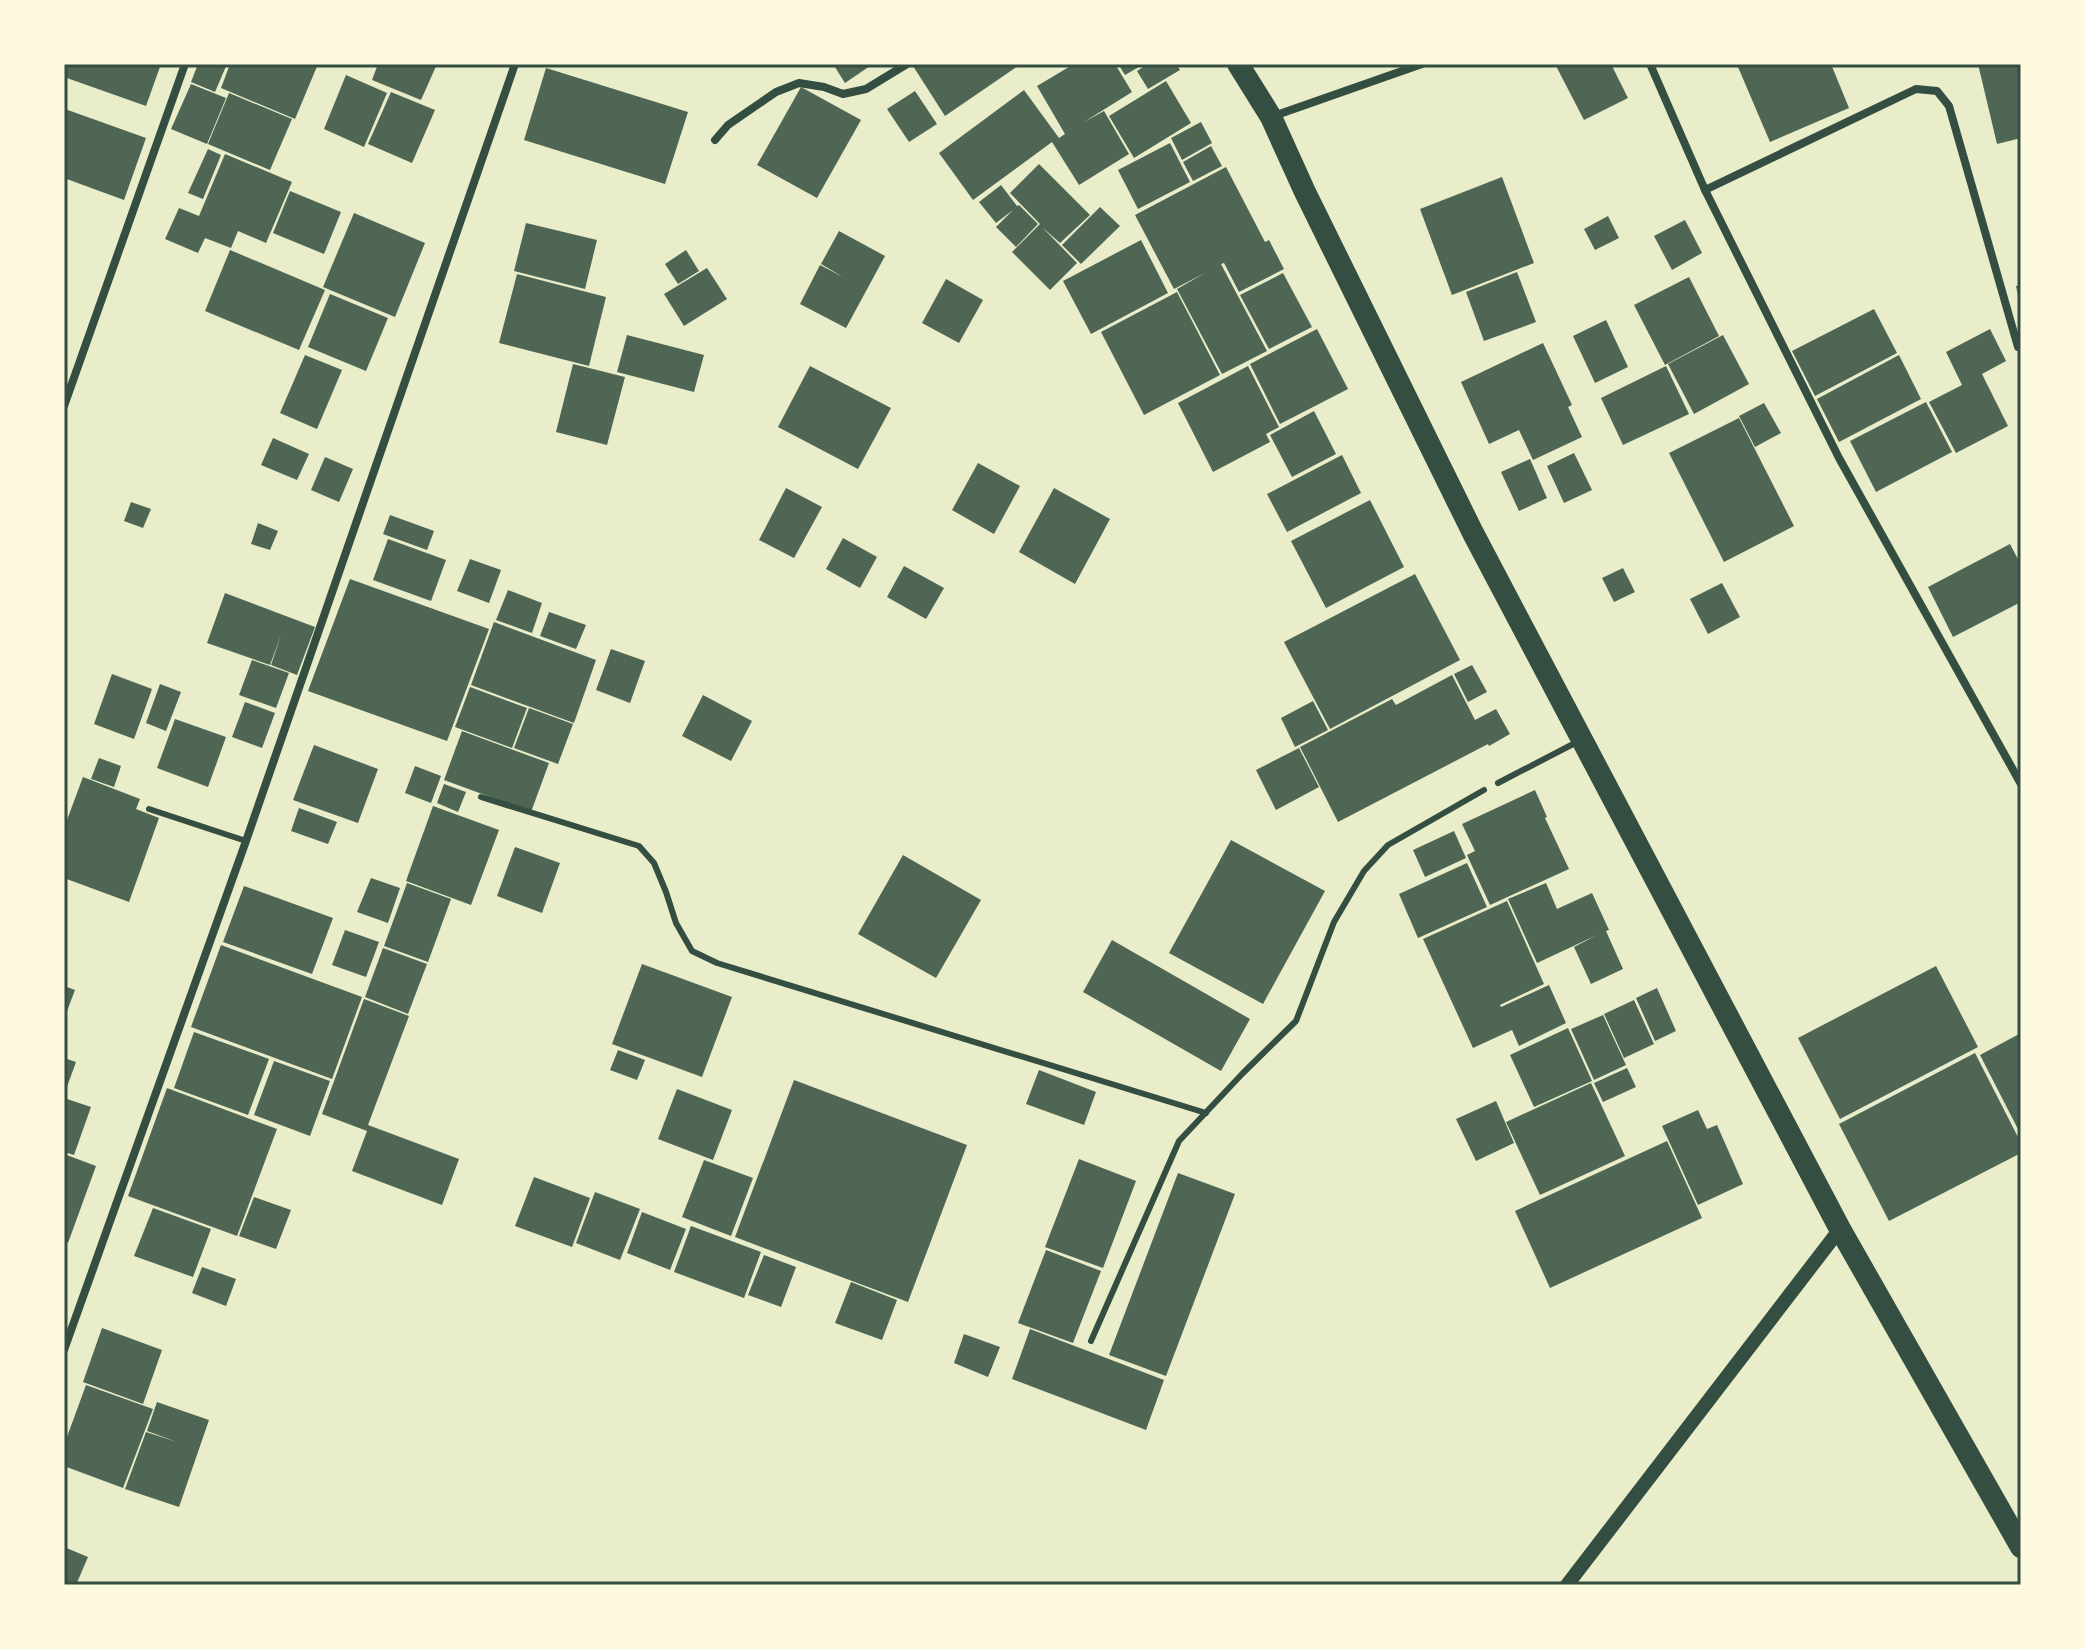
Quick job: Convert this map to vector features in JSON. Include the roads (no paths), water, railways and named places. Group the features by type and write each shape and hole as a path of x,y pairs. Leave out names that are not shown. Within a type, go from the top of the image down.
{"highway":[{"path":"1238,64 1271,117 1466,519 1840,1229 2021,1547"}],"street":[{"path":"64,406 185,64"},
{"path":"64,1350 246,841 515,64"},
{"path":"715,140 728,125 776,92 799,83 843,94 866,89 907,64"},
{"path":"1271,117 1422,64"},
{"path":"1650,64 1705,190 1839,458 2021,784"},
{"path":"1705,190 1916,89 1937,91 1949,106 2018,347"},
{"path":"1567,1585 1840,1229"}],"lane":[{"path":"1498,783 1582,740"},
{"path":"1091,1341 1179,1141 1296,1021 1334,922 1364,871 1388,845 1484,790"},
{"path":"481,797 639,846 654,863 676,923 692,951 717,963 1206,1113"},
{"path":"149,809 246,841"}]}
